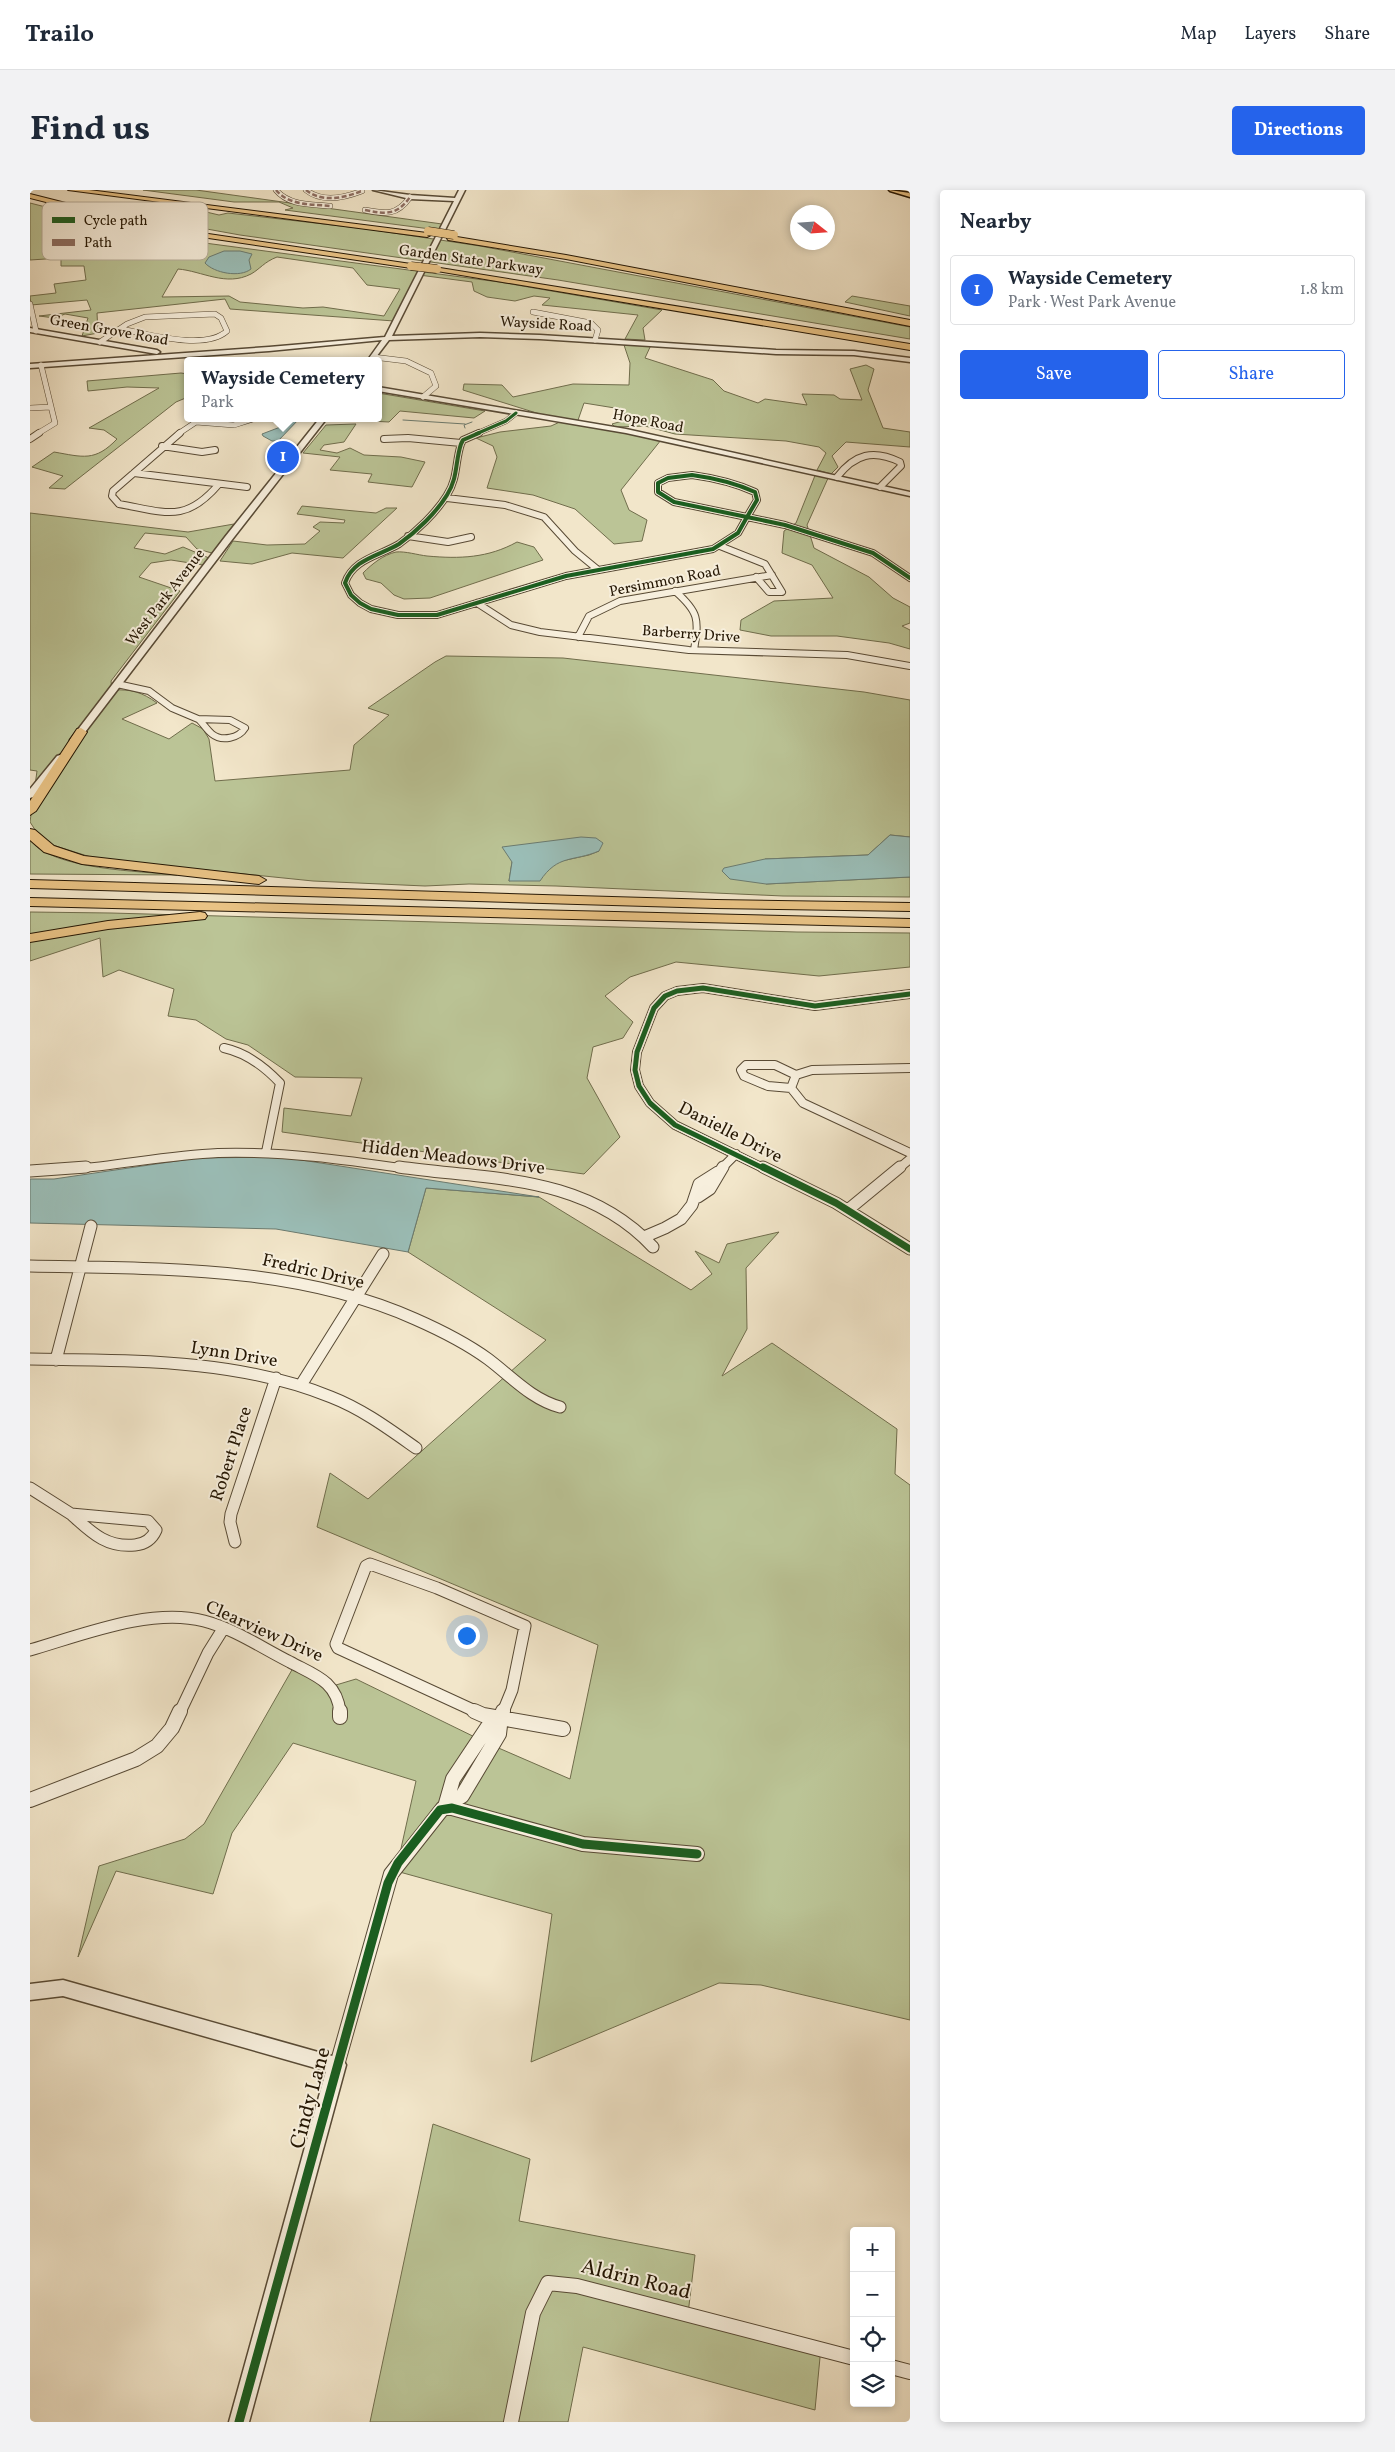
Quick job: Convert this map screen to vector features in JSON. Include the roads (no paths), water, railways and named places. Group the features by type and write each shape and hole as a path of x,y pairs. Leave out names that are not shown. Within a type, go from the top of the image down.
{"highway":[{"path":"33,190 78,202"},
{"name":"Garden State Parkway","path":"72,190 171,202"},
{"name":"Garden State Parkway","path":"102,190 193,202"},
{"name":"Garden State Parkway","path":"30,196 53,202"},
{"name":"Garden State Parkway","path":"208,204 427,233"},
{"name":"Garden State Parkway","path":"208,206 452,236 592,258 910,319"},
{"name":"Garden State Parkway","path":"208,233 412,264"},
{"name":"Garden State Parkway","path":"208,236 438,267 910,342"},
{"name":"Garden State Parkway","path":"452,236 910,323"},
{"name":"Garden State Parkway","path":"438,267 910,347"},
{"path":"30,811 81,732"},
{"path":"30,834 49,849 82,860 369,893"},
{"path":"30,884 716,904 910,907"},
{"path":"30,902 910,923"},
{"path":"30,938 108,925 214,915 494,914"}],"main road":[{"path":"892,190 910,195"}],"street":[{"path":"276,190 279,195 287,199 330,206"},
{"path":"306,190 312,194 336,198 362,191 360,190"},
{"path":"349,190 341,194 349,196"},
{"path":"376,190 408,196 457,200"},
{"path":"365,210 393,214 403,208 413,190"},
{"path":"374,357 388,338 462,190"},
{"path":"324,206 336,198"},
{"path":"30,304 33,331"},
{"path":"533,312 591,323 598,330 595,340"},
{"path":"100,342 121,328 141,318 205,313 221,318 227,331 220,338 197,341 121,328"},
{"name":"Green Grove Road","path":"33,331 100,342 150,354"},
{"name":"Wayside Road","path":"221,357 388,338 511,335 776,352 854,353 910,360"},
{"path":"30,366 150,354"},
{"name":"Wayside Road","path":"150,354 201,357"},
{"path":"382,360 410,362 430,373 436,386 423,397"},
{"path":"30,439 54,424 41,365"},
{"name":"Hope Road","path":"382,390 626,431 910,494"},
{"path":"30,408 51,406"},
{"path":"516,413 506,421 466,437 459,445 459,467 447,498 394,548 365,560 348,574 344,581 348,593 354,600 389,614 422,616 454,611 546,581 597,569 704,551 720,546 738,533 747,517 757,500 755,492 744,487 692,475 679,475 664,479 657,486 658,492 674,502 747,517 786,525 873,553 910,578"},
{"path":"196,422 162,446 113,491 114,501 119,504 170,512 184,510 199,504 219,484"},
{"path":"208,422 226,426 240,425 247,422"},
{"name":"West Park Avenue","path":"30,795 321,422"},
{"path":"384,439 408,438 461,443"},
{"path":"162,446 202,452 214,450"},
{"path":"837,477 851,462 860,456 883,456 899,460 901,466 880,487"},
{"path":"134,473 247,487"},
{"path":"447,498 511,506 544,517 575,551 597,569"},
{"path":"408,536 452,542 462,541 471,536"},
{"path":"720,546 765,564 782,592 769,592 756,577"},
{"name":"Persimmon Road","path":"578,637 585,620 598,610 620,601 772,575"},
{"path":"675,591 697,612 699,620 694,650"},
{"name":"Barberry Drive","path":"477,603 517,627 578,637 694,650 847,655 910,666"},
{"path":"117,684 149,692 170,708 198,719 235,721 242,723 245,728 242,733 236,736 219,737 213,735 198,719"},
{"name":"Danielle Drive","path":"910,994 816,1006 698,988 673,992 658,1002 637,1052 635,1070 639,1086 650,1103 666,1118 685,1130 849,1209 910,1249"},
{"path":"224,1048 240,1051 266,1069 280,1083 266,1152"},
{"path":"910,1068 819,1069 796,1075 775,1066 746,1065 741,1070 744,1076 768,1086 791,1088 803,1102 910,1153"},
{"path":"791,1088 796,1075"},
{"name":"Hidden Meadows Drive","path":"30,1171 71,1170 161,1157 266,1152 550,1187 576,1195 605,1208 628,1222 653,1247"},
{"path":"644,1237 677,1222 689,1211 698,1197 712,1186 718,1172 736,1154"},
{"name":"Hidden Meadows Drive","path":"30,1178 96,1174 161,1163 176,1157"},
{"path":"849,1209 910,1159"},
{"path":"56,1360 91,1226"},
{"path":"301,1385 383,1254"},
{"name":"Fredric Drive","path":"30,1266 254,1275 313,1285 356,1297 404,1314 442,1332 486,1359 534,1395 560,1407"},
{"name":"Lynn Drive","path":"30,1359 206,1365 250,1371 301,1385 358,1409 416,1448"},
{"name":"Robert Place","path":"235,1542 230,1522 231,1514 276,1378"},
{"path":"30,1488 71,1514 109,1545 119,1547 145,1544 156,1530 148,1522 71,1514"},
{"path":"501,1716 512,1690 525,1626 437,1588 370,1564 366,1566 336,1646 483,1715 501,1716 563,1729"},
{"name":"Clearview Drive","path":"30,1650 157,1618 196,1619 223,1629 321,1677 337,1693 340,1717"},
{"path":"30,1800 136,1759 157,1746 172,1728 208,1653 223,1629"},
{"name":"Cindy Lane","path":"239,2422 391,1874 440,1810 462,1796 499,1734 501,1716"},
{"path":"448,1806 583,1844 697,1854"},
{"name":"Cindy Lane","path":"30,1992 64,1988 300,2057 338,2065"},
{"name":"Aldrin Road","path":"511,2422 533,2313 548,2283 577,2286 850,2357"},
{"path":"895,2368 910,2372"}],"water":[{"path":"224,251 240,251 252,254 249,260 251,269 234,274 221,272 205,263 209,257"},
{"path":"288,422 296,422 278,441 272,441 262,434 283,426"},
{"path":"890,835 910,837 910,877 766,884 730,879 722,871 724,868 765,859 868,855"},
{"path":"581,837 596,838 603,843 599,851 566,860 553,866 540,881 509,881 512,862 502,847"},
{"path":"282,1157 539,1197 426,1188 408,1252 276,1229 30,1223 30,1179 54,1179 197,1158"}],"waterway":[{"path":"403,420 465,424"},
{"path":"465,428 464,425 472,422"}],"place":[{"name":"Wayside Cemetery","path":"283,457"}]}
